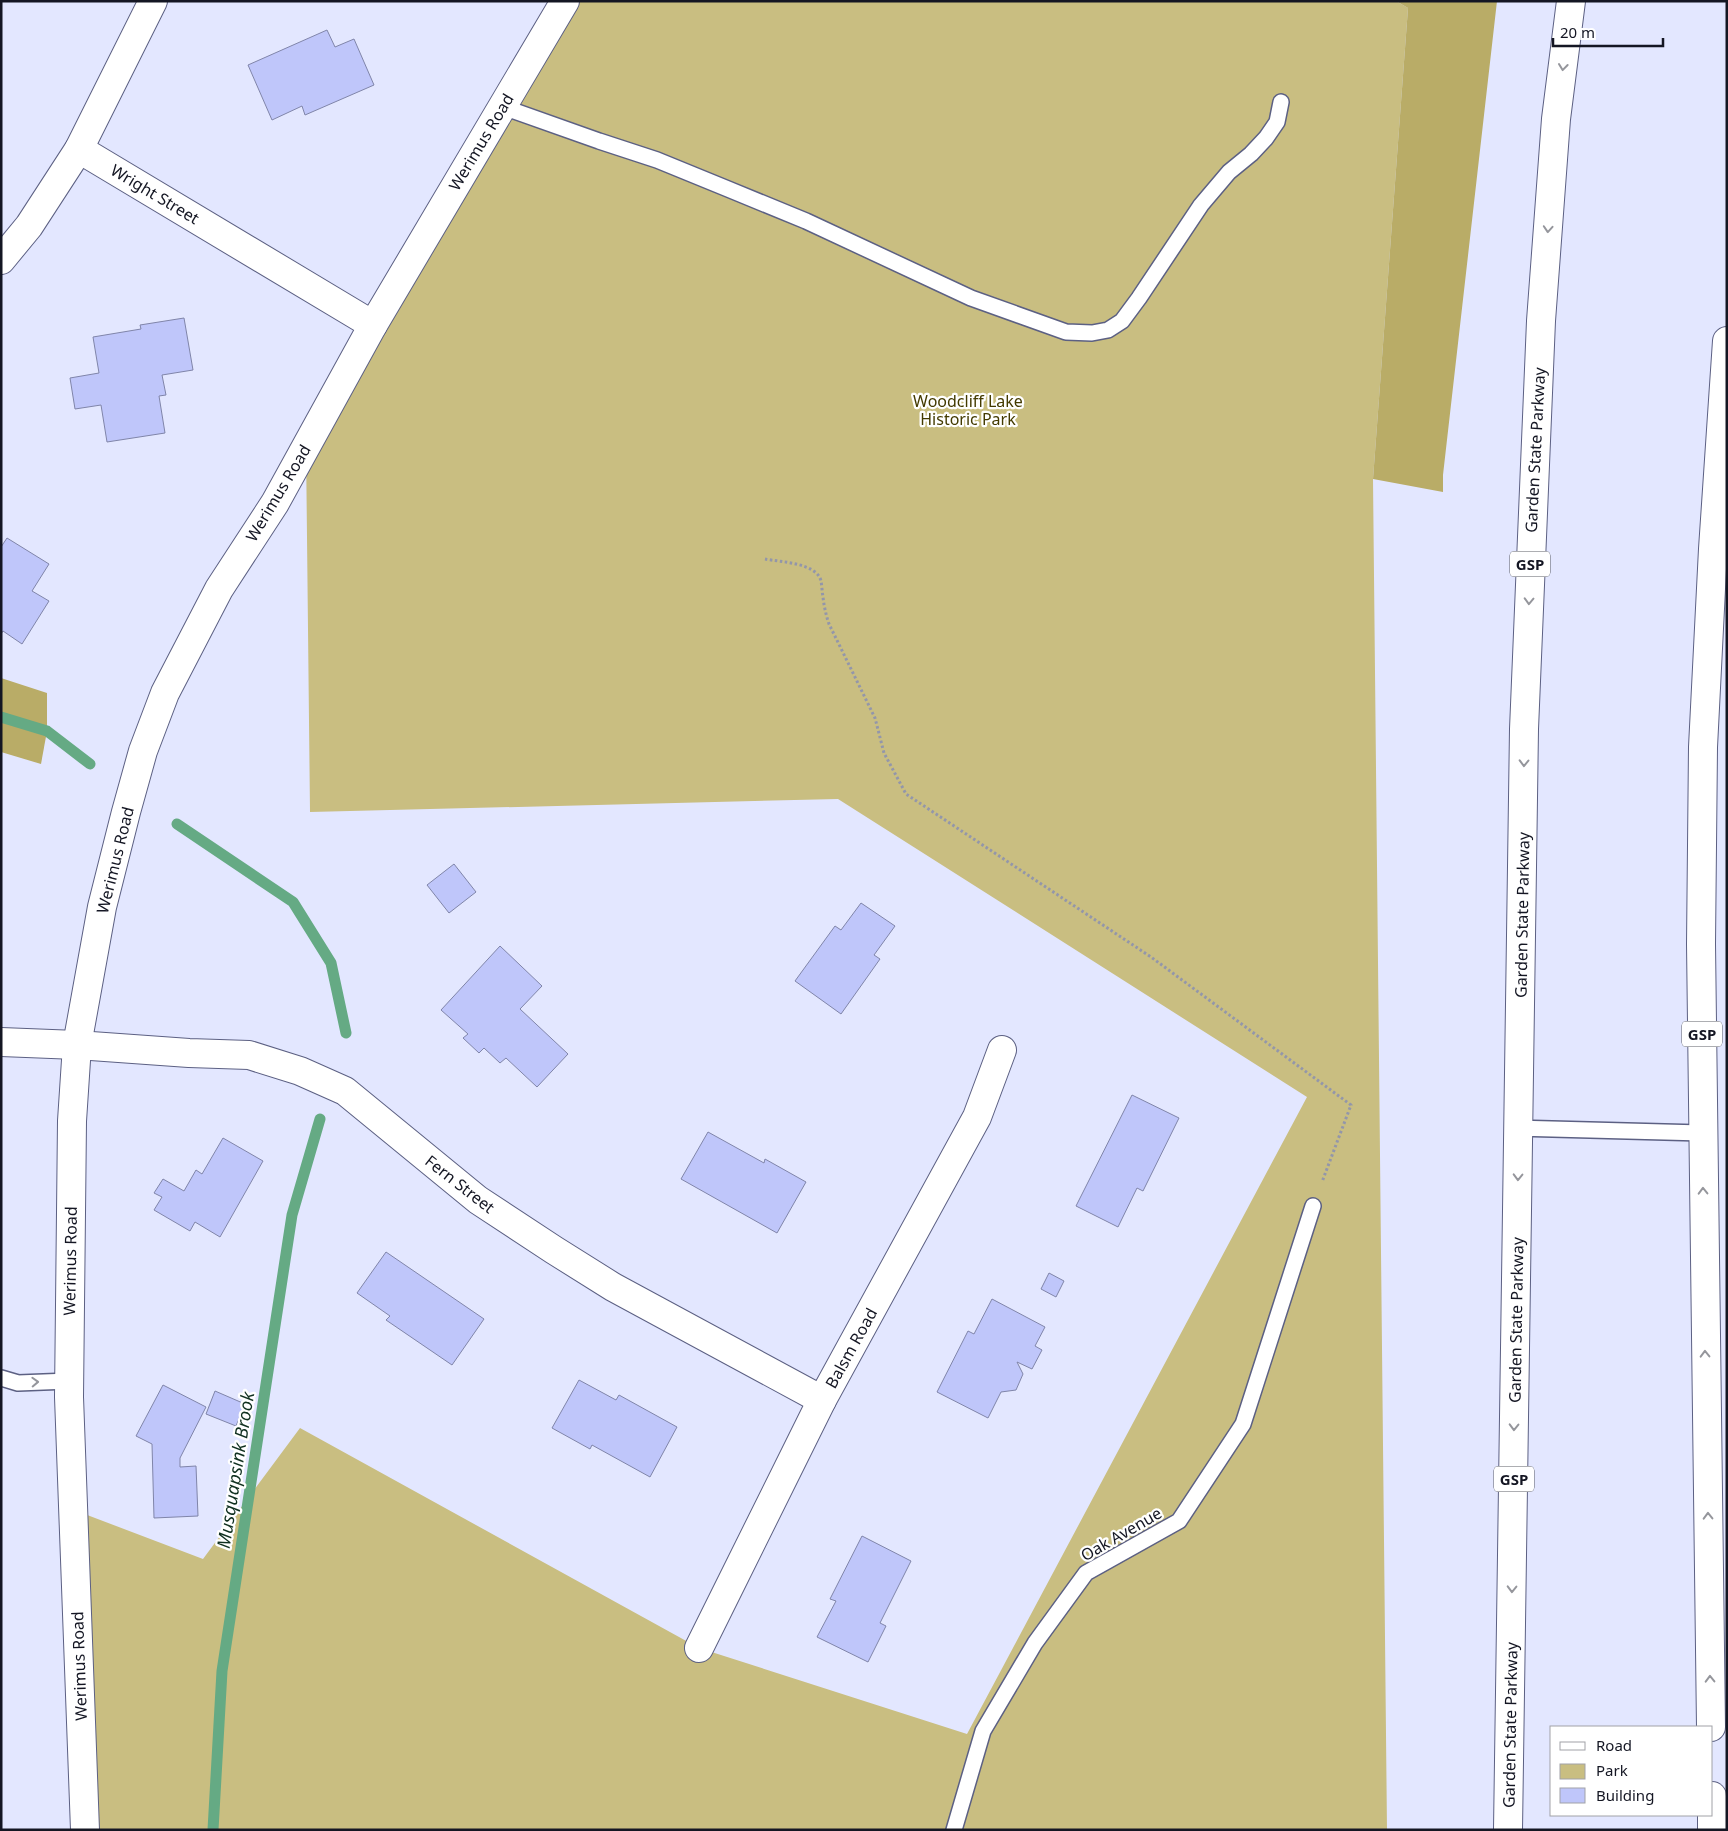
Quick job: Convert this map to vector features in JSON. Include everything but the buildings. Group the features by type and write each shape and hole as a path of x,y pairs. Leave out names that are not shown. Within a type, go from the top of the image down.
{"main road":[{"path":"1,260 29,226 79,149 153,1"},
{"name":"Werimus Road","path":"85,1830 69,1381 72,1121 77,1045 102,907 126,812 143,751 165,693 219,589 275,502 373,325 565,1"},
{"name":"Garden State Parkway","path":"1508,1830 1524,728 1541,321 1556,119 1571,1"},
{"name":"Wright Street","path":"79,149 373,325"},
{"name":"GSP","path":"1711,1726 1701,944 1704,748 1713,549 1727,341"},
{"name":"Fern Street","path":"1,1042 189,1053 249,1054 300,1071 345,1091 478,1200 554,1250 614,1286 822,1400"},
{"name":"Balsm Road","path":"699,1648 822,1400 977,1116 1002,1050"},
{"path":"1712,1816 1712,1830"}],"lane":[{"path":"503,107 657,160 806,221 980,301 1066,332 1092,333 1108,330 1122,321 1201,205 1230,172 1266,138 1277,122 1281,102"},
{"path":"1519,1128 1702,1133"},
{"name":"Oak Avenue","path":"954,1830 983,1731 1035,1643 1086,1574 1179,1521 1243,1424 1313,1206"},
{"path":"1,1378 18,1382 69,1381"}],"path":[{"path":"766,559 803,566 818,574 821,580 824,608 829,624 875,718 884,753 906,794 1151,957 1352,1105 1313,1206"}],"green space":[{"name":"Woodcliff Lake Historic Park","path":"565,1 1396,1 1408,8 1373,479 1387,1830 85,1830 74,1510 203,1559 300,1428 699,1648 967,1734 1307,1097 838,799 310,812 306,445"}],"shaded area":[{"path":"1396,1 1497,1 1443,475 1443,492 1373,479 1408,8"},
{"path":"1,678 47,693 47,731 41,764 1,752"}],"waterway":[{"name":"Musquapsink Brook","path":"1,717 47,731 90,764"},
{"name":"Musquapsink Brook","path":"177,824 293,902 331,963 346,1033"},
{"name":"Musquapsink Brook","path":"213,1830 222,1671 292,1215 320,1119"}]}
